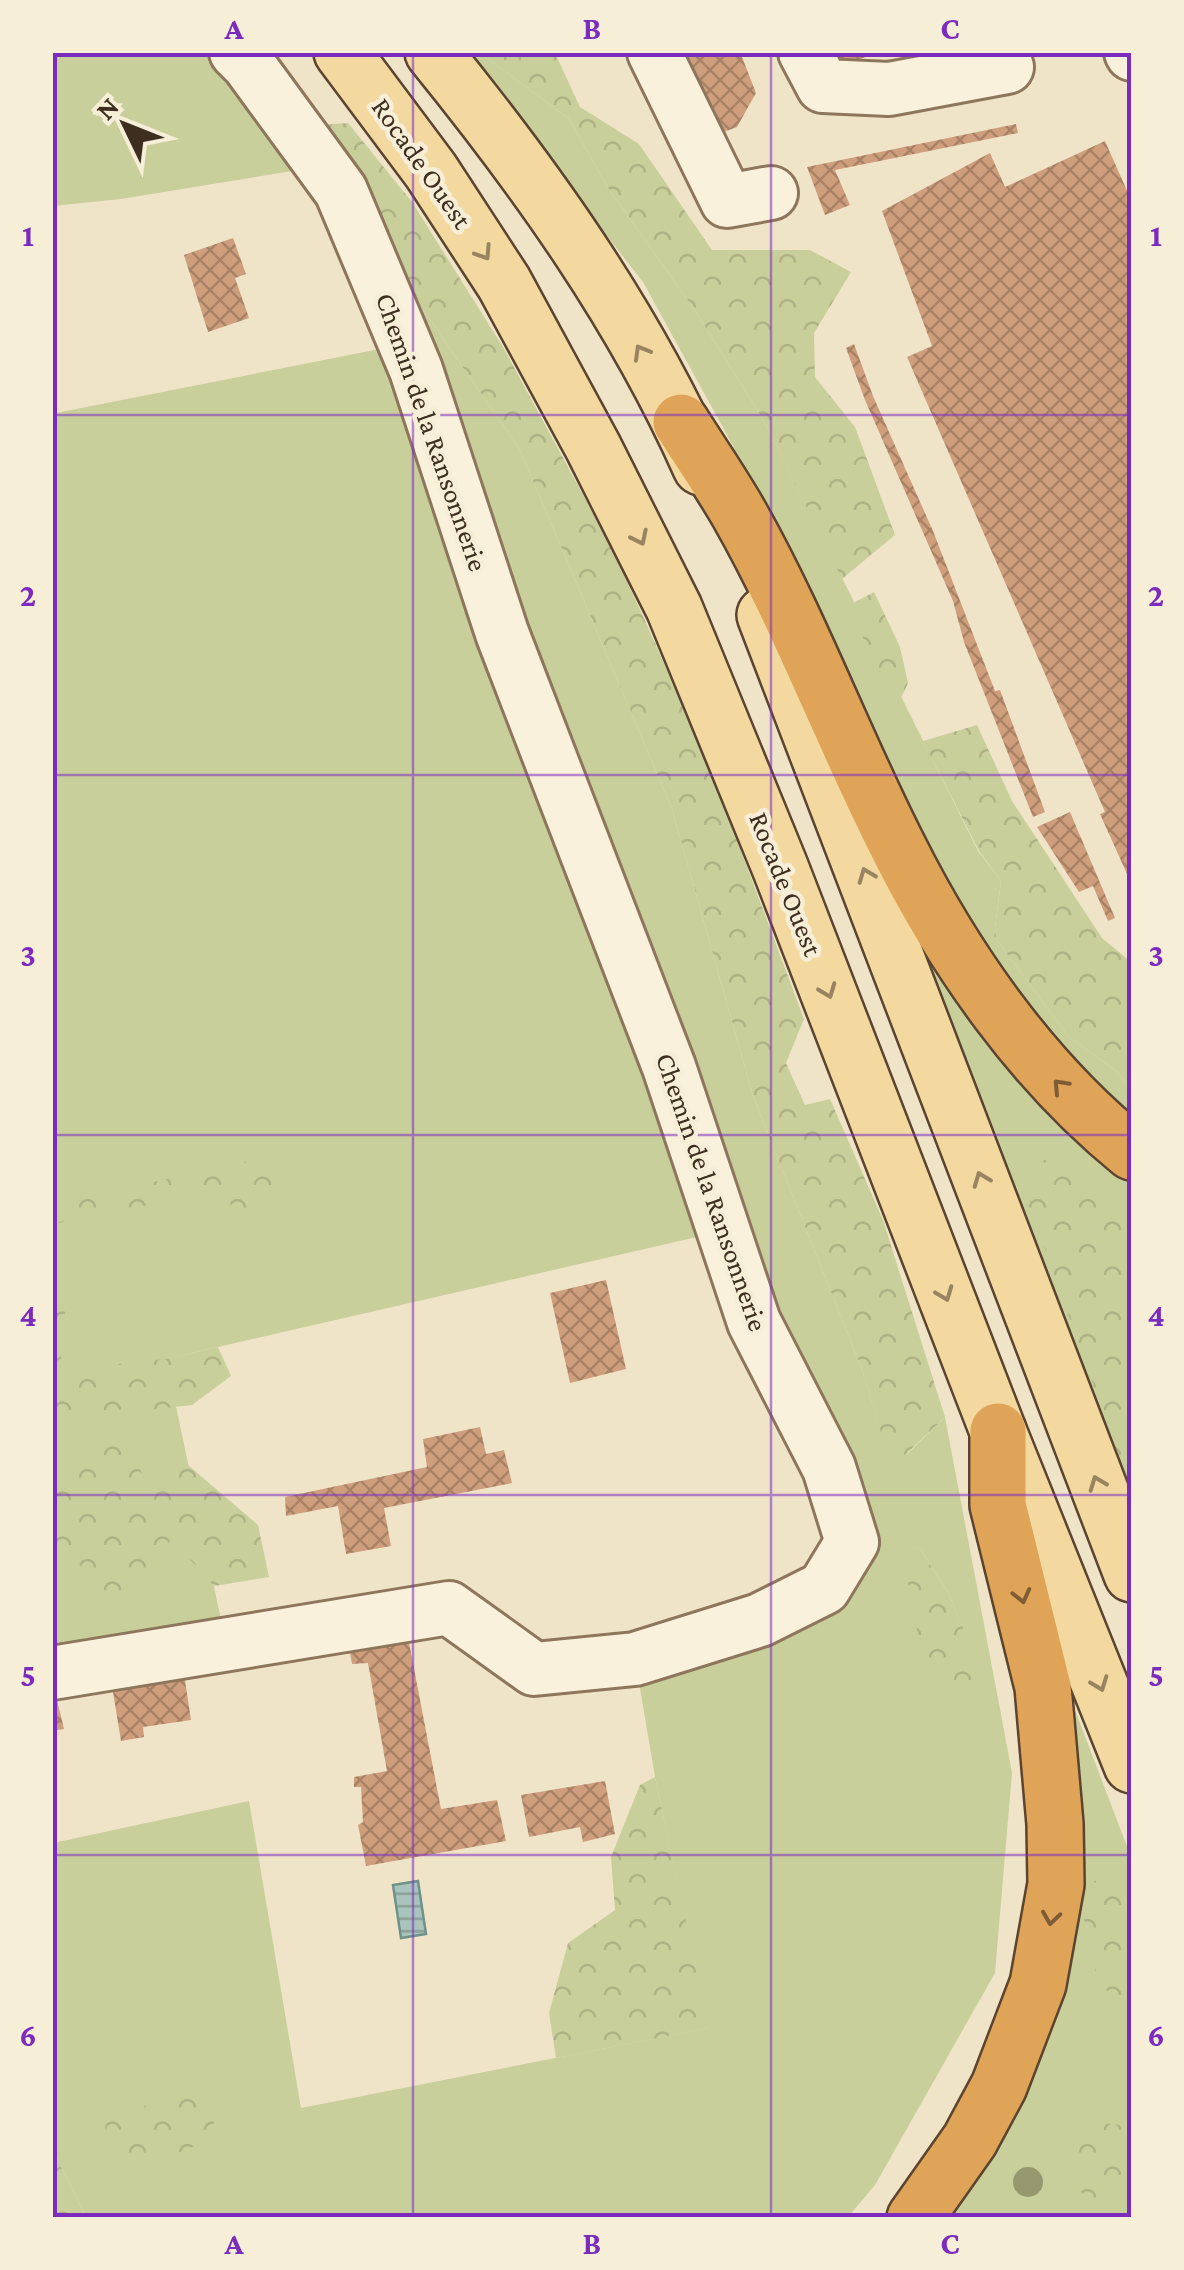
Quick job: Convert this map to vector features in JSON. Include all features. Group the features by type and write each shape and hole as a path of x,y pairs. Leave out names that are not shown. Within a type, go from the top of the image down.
{"highway":[{"path":"681,422 738,513 899,850 942,925 1022,1042 1061,1088 1132,1152"},
{"path":"915,2218 970,2140 999,2086 1038,1984 1056,1884 1056,1824 1043,1687 998,1505 998,1432"}],"main road":[{"name":"Rocade Ouest","path":"342,52 432,171 504,283 674,608 1132,1765"},
{"path":"434,52 567,228 681,422 751,578 1132,1574"}],"street":[{"name":"Chemin de la Ransonnerie","path":"52,1672 449,1608 534,1669 635,1659 760,1620 824,1588 852,1542 829,1468 754,1322 670,1068 502,633 416,370 342,190 236,52"},
{"path":"654,52 727,201 771,194"},
{"path":"805,52 822,86 889,89 1007,67"}],"green space":[{"path":"53,53 236,53 323,166 121,199 53,206"},
{"path":"464,53 480,53 569,119 608,188 692,306 763,419 978,851 1001,881 994,936 1068,1036 1116,1071 1131,1089 1131,1136 983,959 844,695 732,444 643,282"},
{"path":"480,53 555,53 580,107 639,144 712,250 810,250 851,272 814,333 815,377 855,427 895,535 842,579 763,419 692,306 608,188 569,119"},
{"path":"348,123 412,202 503,347 614,552 704,752 804,1019 786,1063 805,1105 830,1099 883,1220 945,1417 905,1455 883,1439 861,1367 753,1096 672,809 520,450 341,191 319,125"},
{"path":"341,191 520,450 672,809 753,1096 861,1367 883,1438 906,1455 945,1417 1012,1773 995,1973 875,2185 848,2217 86,2217 53,2150 53,1843 249,1801 301,2108 708,2028 655,1777 635,1659 760,1620 852,1542 723,1231 166,1359 225,1639 53,1668 52,474 56,413 405,344","holes":["902,1546 921,1550 949,1594 980,1671 958,1698"]},
{"path":"874,592 900,647 908,683 901,698 892,702 863,638 853,603"},
{"path":"977,725 1012,801 1102,938 1131,962 1131,1089 1116,1071 1068,1036 994,936 1001,881 979,851 923,741"},
{"path":"926,942 1003,1059 1131,1183 1131,1537 916,946"},
{"path":"1054,1157 1131,1221 1131,1490 1022,1195 1029,1165"},
{"path":"258,1159 281,1187 256,1214 204,1194 53,1224 53,1204"},
{"path":"52,1294 67,1294 60,1370 165,1359 218,1347 231,1376 192,1405 53,1421"},
{"path":"126,1433 149,1491 175,1464 188,1465 258,1525 269,1577 214,1586 172,1539 117,1603 64,1549 53,1552 53,1483 80,1446"},
{"path":"901,1545 921,1550 949,1594 981,1672 958,1699 927,1686"},
{"path":"1040,1618 1131,1857 1131,2217 934,2218 1034,2039"},
{"path":"655,1777 709,2028 556,2058 549,2013 568,1943 615,1910 611,1857 640,1785"},
{"path":"1112,1866 1131,1867 1131,2032 1095,1970 1079,1895"},
{"path":"181,2079 218,2091 212,2139 173,2155 151,2150 129,2163 107,2151 105,2122 138,2111"},
{"path":"1102,2123 1131,2126 1131,2183 1096,2213 1078,2187 1063,2150"},
{"path":"53,2150 86,2217 53,2217"}],"water":[{"path":"418,1881 426,1934 401,1938 393,1885"}],"building":[{"path":"670,52 740,52 756,93 737,127 721,133"},
{"path":"825,52 876,52 877,53 831,69"},
{"path":"1016,124 1018,133 835,170 850,205 825,215 807,167"},
{"path":"1105,141 1132,202 1132,885 1100,814 1105,812 907,357 932,346 882,211 990,153 1005,187"},
{"path":"233,238 246,274 235,278 249,318 208,332 184,255"},
{"path":"854,344 995,691 1000,690 1045,812 1033,817 964,642 953,601 865,400 846,348"},
{"path":"1070,812 1115,918 1108,921 1093,886 1079,892 1037,827"},
{"path":"606,1280 626,1369 570,1383 550,1293"},
{"path":"480,1427 486,1454 504,1450 512,1483 384,1508 391,1546 346,1554 338,1506 286,1516 285,1497 427,1467 423,1439"},
{"path":"406,1627 441,1809 497,1800 506,1841 366,1866 358,1825 363,1822 361,1787 354,1787 354,1777 387,1771 368,1663 352,1664 347,1636"},
{"path":"182,1661 191,1720 143,1727 144,1737 121,1741 110,1674"},
{"path":"52,1680 64,1729 52,1731"},
{"path":"605,1781 615,1834 583,1842 580,1827 529,1837 521,1795"}]}
